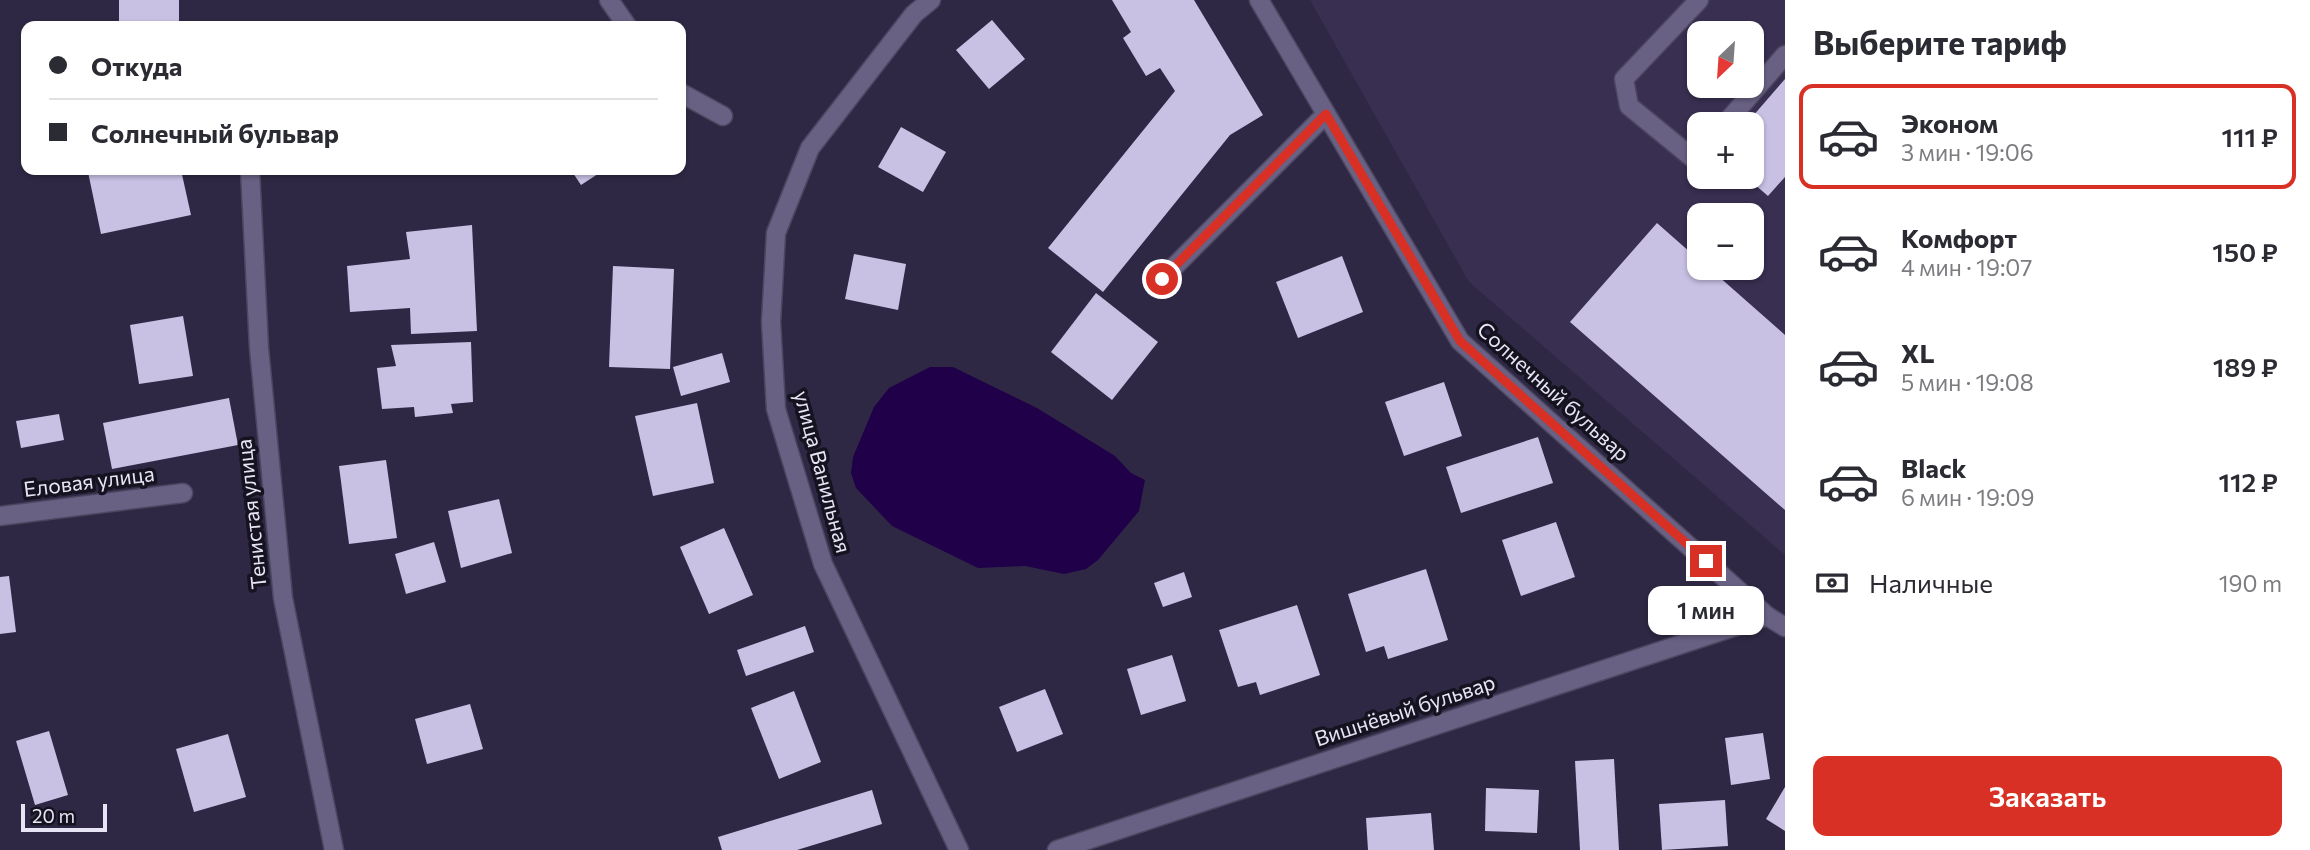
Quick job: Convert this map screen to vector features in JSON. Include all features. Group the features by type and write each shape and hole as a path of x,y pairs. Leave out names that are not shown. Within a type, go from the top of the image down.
{"street":[{"path":"609,0 624,21"},
{"name":"улица Ванильная","path":"931,0 914,14 810,148 776,233 771,322 776,409 823,564 959,850"},
{"name":"Солнечный бульвар","path":"1259,0 1460,341 1767,616 1785,627"},
{"path":"1687,153 1629,106 1625,79 1699,0"},
{"path":"1736,112 1785,55"},
{"path":"686,96 723,116"},
{"path":"1162,279 1326,114"},
{"name":"Тенистая улица","path":"250,175 259,348 283,598 334,850"},
{"name":"Еловая улица","path":"0,516 183,493"},
{"name":"Вишнёвый бульвар","path":"1057,850 1767,616"}],"shaded area":[{"path":"1310,0 1785,0 1785,555 1469,282"},
{"path":"930,367 953,367 1037,408 1115,456 1131,473 1145,480 1139,511 1098,560 1086,569 1064,574 1025,566 978,568 892,526 856,488 851,473 853,457 874,407 889,388"}],"building":[{"path":"119,0 179,0 179,21 119,21"},
{"path":"1112,0 1194,0 1263,115 1230,135 1103,292 1048,248 1175,91 1160,68 1146,76 1123,38 1131,32"},
{"path":"992,20 1025,59 989,89 956,50"},
{"path":"1785,79 1785,177 1768,196 1760,189 1764,189 1764,112 1756,112"},
{"path":"901,127 946,152 923,192 878,167"},
{"path":"89,175 182,175 191,215 101,234"},
{"path":"574,175 596,175 581,185"},
{"path":"1657,223 1687,249 1687,280 1723,280 1785,335 1785,510 1570,322"},
{"path":"472,225 477,331 411,334 410,308 350,312 347,266 410,259 406,232"},
{"path":"854,254 906,264 898,310 845,299"},
{"path":"1342,256 1363,312 1298,338 1276,282"},
{"path":"613,266 674,269 670,369 609,367"},
{"path":"1096,293 1158,342 1112,400 1051,352"},
{"path":"183,316 193,376 139,384 130,325"},
{"path":"471,342 473,402 451,404 453,413 415,417 414,407 382,409 377,368 396,366 391,345"},
{"path":"722,353 730,382 681,396 673,367"},
{"path":"1444,382 1462,436 1404,456 1385,402"},
{"path":"229,398 238,445 112,469 103,423"},
{"path":"697,403 714,483 653,496 635,416"},
{"path":"59,414 64,440 21,448 16,421"},
{"path":"1538,437 1553,483 1461,513 1446,467"},
{"path":"386,460 397,538 349,544 339,466"},
{"path":"499,499 512,553 461,568 448,511"},
{"path":"1556,522 1575,577 1521,596 1502,540"},
{"path":"724,528 753,595 709,614 680,547"},
{"path":"434,542 446,582 406,594 395,554"},
{"path":"1426,569 1448,640 1388,659 1384,646 1366,652 1348,594"},
{"path":"1184,572 1192,597 1163,607 1154,583"},
{"path":"9,576 16,632 0,634 0,577"},
{"path":"1297,605 1320,675 1260,695 1256,682 1238,687 1219,630"},
{"path":"805,626 814,652 746,676 737,650"},
{"path":"1172,655 1186,701 1141,715 1127,669"},
{"path":"1045,689 1063,734 1017,752 999,707"},
{"path":"794,691 821,762 779,779 751,708"},
{"path":"470,704 483,749 427,764 415,719"},
{"path":"49,731 68,795 35,805 16,741"},
{"path":"1763,733 1770,779 1731,785 1725,738"},
{"path":"228,734 246,797 194,812 176,749"},
{"path":"1614,759 1619,850 1580,850 1575,761"},
{"path":"1785,787 1785,831 1766,819"},
{"path":"1486,788 1539,790 1537,833 1485,831"},
{"path":"872,790 882,824 797,850 722,850 718,837"},
{"path":"1725,800 1728,846 1662,850 1659,804"},
{"path":"1431,813 1434,850 1368,850 1366,818"}],"route":[{"path":"1162,279 1326,114 1460,341 1706,561"}]}
